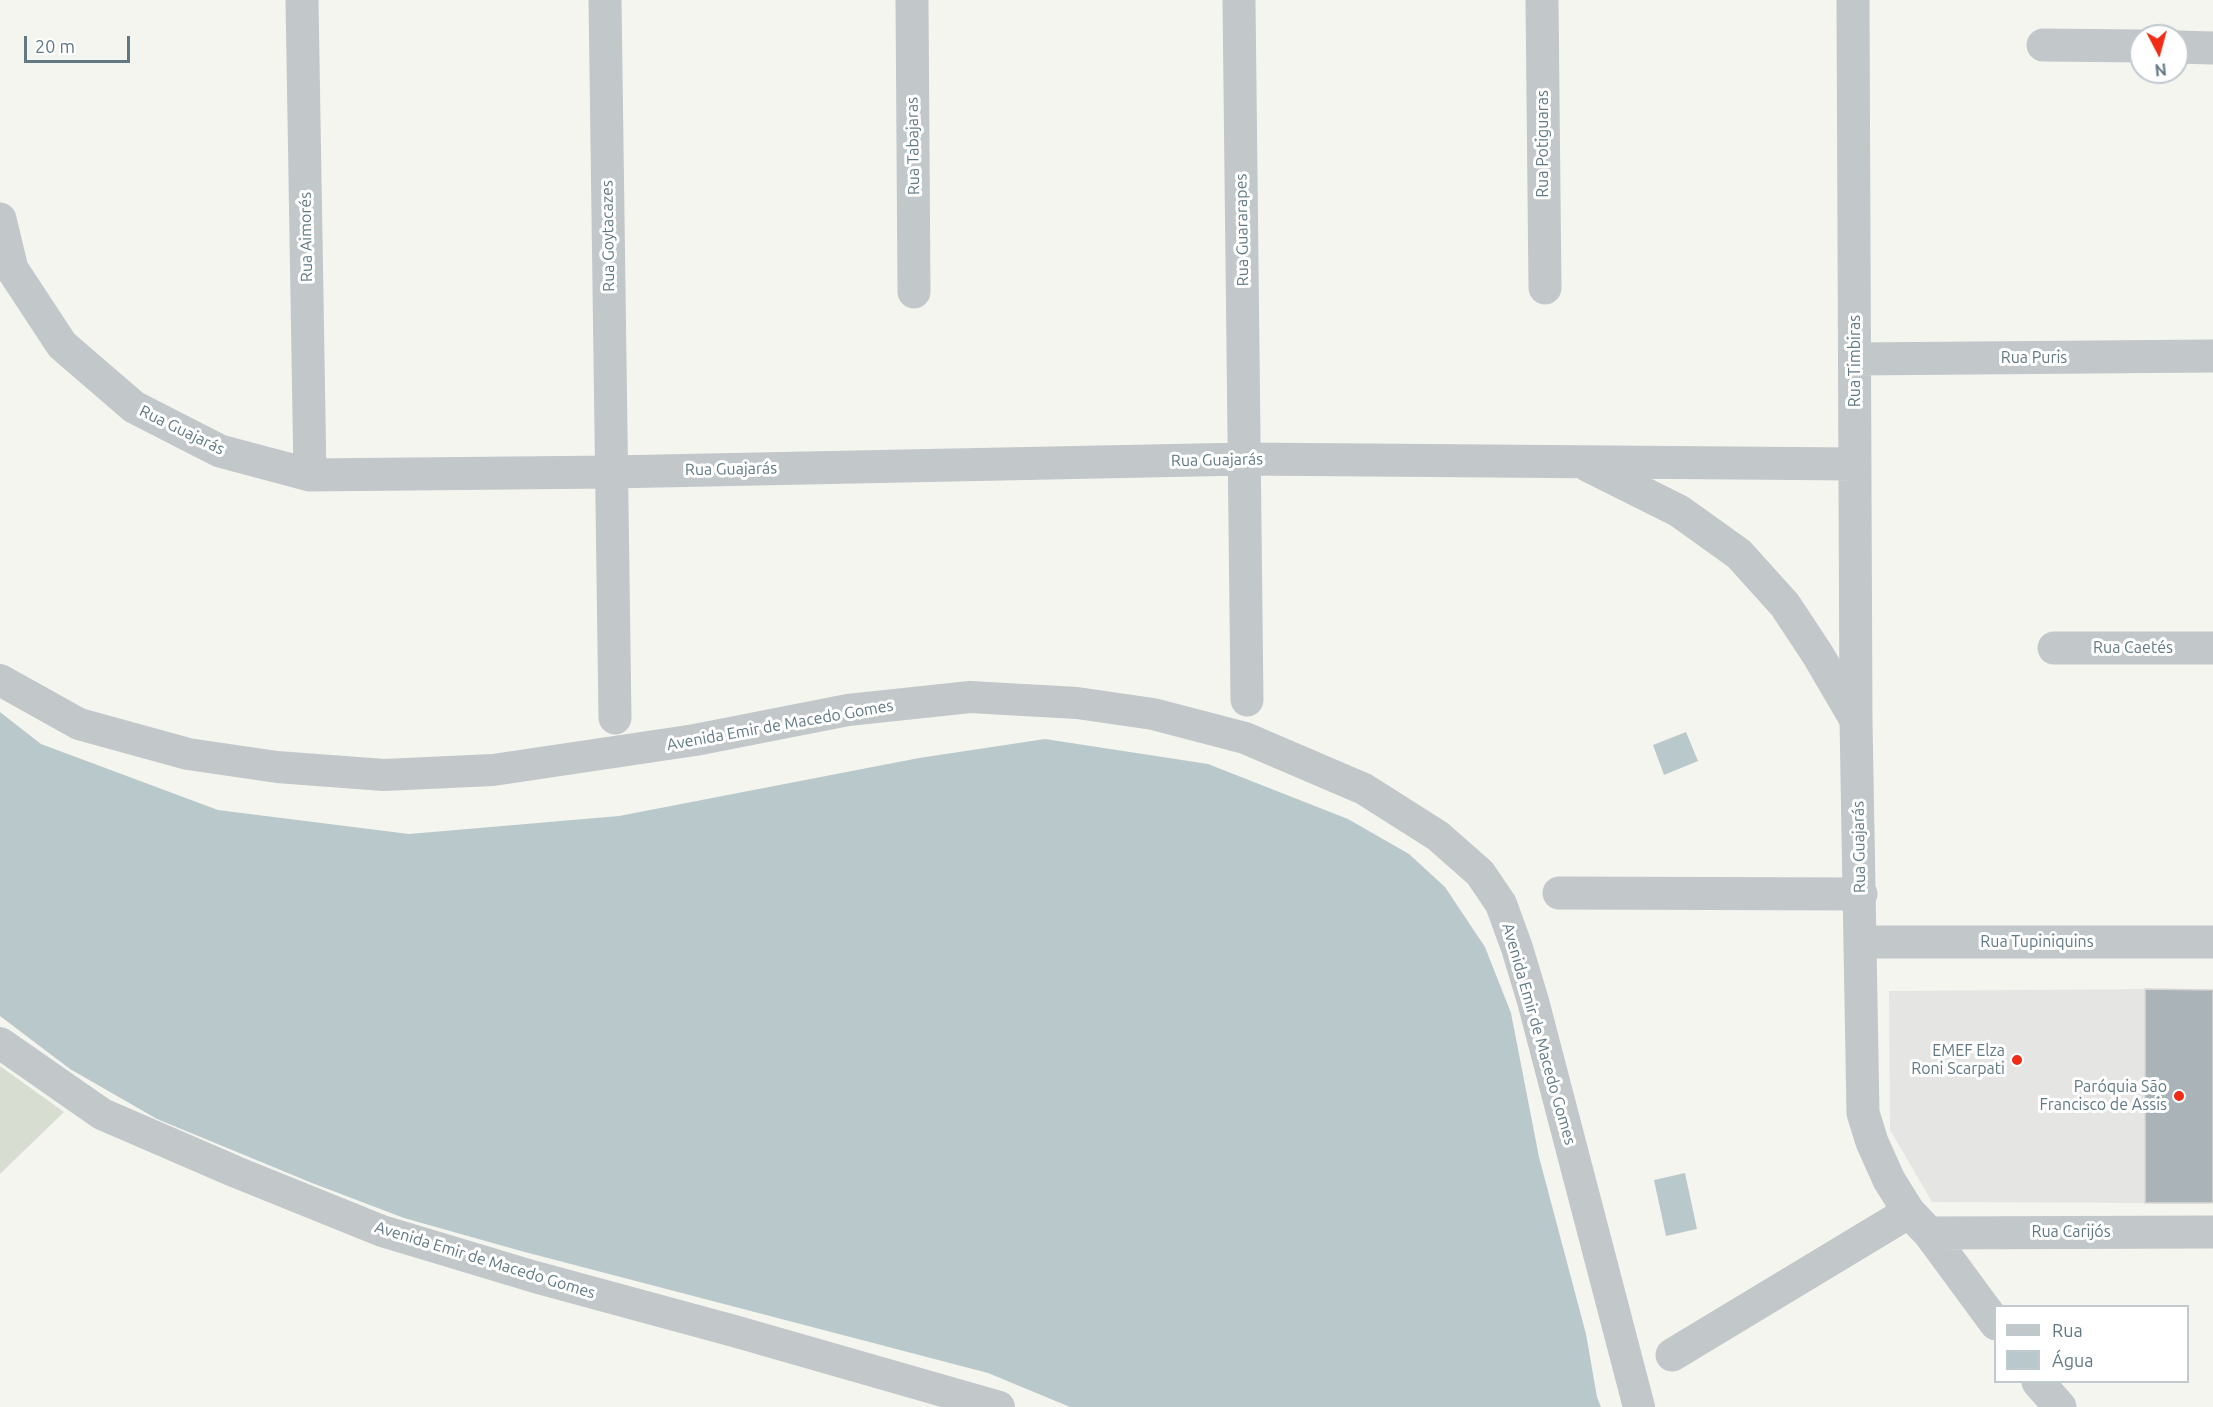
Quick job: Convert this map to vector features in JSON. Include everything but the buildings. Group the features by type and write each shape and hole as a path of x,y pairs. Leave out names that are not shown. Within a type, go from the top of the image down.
{"street":[{"name":"Rua Aimorés","path":"302,0 310,475"},
{"name":"Rua Goytacazes","path":"605,0 615,718"},
{"name":"Rua Tabajaras","path":"912,0 914,292"},
{"name":"Rua Guararapes","path":"1239,0 1247,700"},
{"name":"Rua Potiguaras","path":"1542,0 1545,288"},
{"name":"Rua Timbiras","path":"1852,0 1857,721"},
{"path":"2043,45 2129,46"},
{"path":"2189,47 2213,48"},
{"name":"Rua Guajarás","path":"0,219 12,269 62,345 134,407 220,451 310,475 611,472 1245,459 1855,464"},
{"name":"Rua Puris","path":"1855,359 2213,356"},
{"name":"Rua Guajarás","path":"1579,461 1679,511 1739,554 1785,605 1818,654 1857,721 1863,1113 1872,1142 1889,1180 1994,1323"},
{"name":"Rua Caetés","path":"2054,648 2213,648"},
{"name":"Avenida Emir de Macedo Gomes","path":"0,680 79,724 188,754 289,768 384,776 494,770 695,740 848,710 970,697 1077,703 1153,714 1245,738 1364,789 1438,836 1480,873 1502,904 1533,1001 1639,1407"},
{"path":"1559,893 1861,894"},
{"name":"Rua Tupiniquins","path":"1860,942 2213,942"},
{"name":"Avenida Emir de Macedo Gomes","path":"0,1043 102,1114 236,1172 382,1231 536,1277 999,1407"},
{"path":"1671,1355 1919,1222"},
{"name":"Rua Carijós","path":"1919,1222 2213,1232"},
{"path":"2039,1383 2060,1407"}],"shaded area":[{"name":"EMEF Elza Roni Scarpati","path":"2145,989 2145,1203 1932,1202 1890,1130 1889,991"},
{"path":"0,1066 64,1112 0,1174"}],"water":[{"path":"0,712 41,744 218,810 409,834 619,816 919,758 1045,739 1208,764 1348,819 1409,854 1445,887 1485,947 1511,1013 1539,1157 1586,1334 1597,1397 1601,1407 1070,1407 988,1373 521,1251 404,1218 157,1119 70,1069 0,1016"},
{"path":"1686,732 1698,761 1664,775 1653,745"},
{"path":"1685,1173 1697,1229 1666,1236 1654,1180"}],"place":[{"name":"EMEF Elza Roni Scarpati","path":"2017,1060"},
{"name":"Paróquia São Francisco de Assis","path":"2179,1096"}]}
